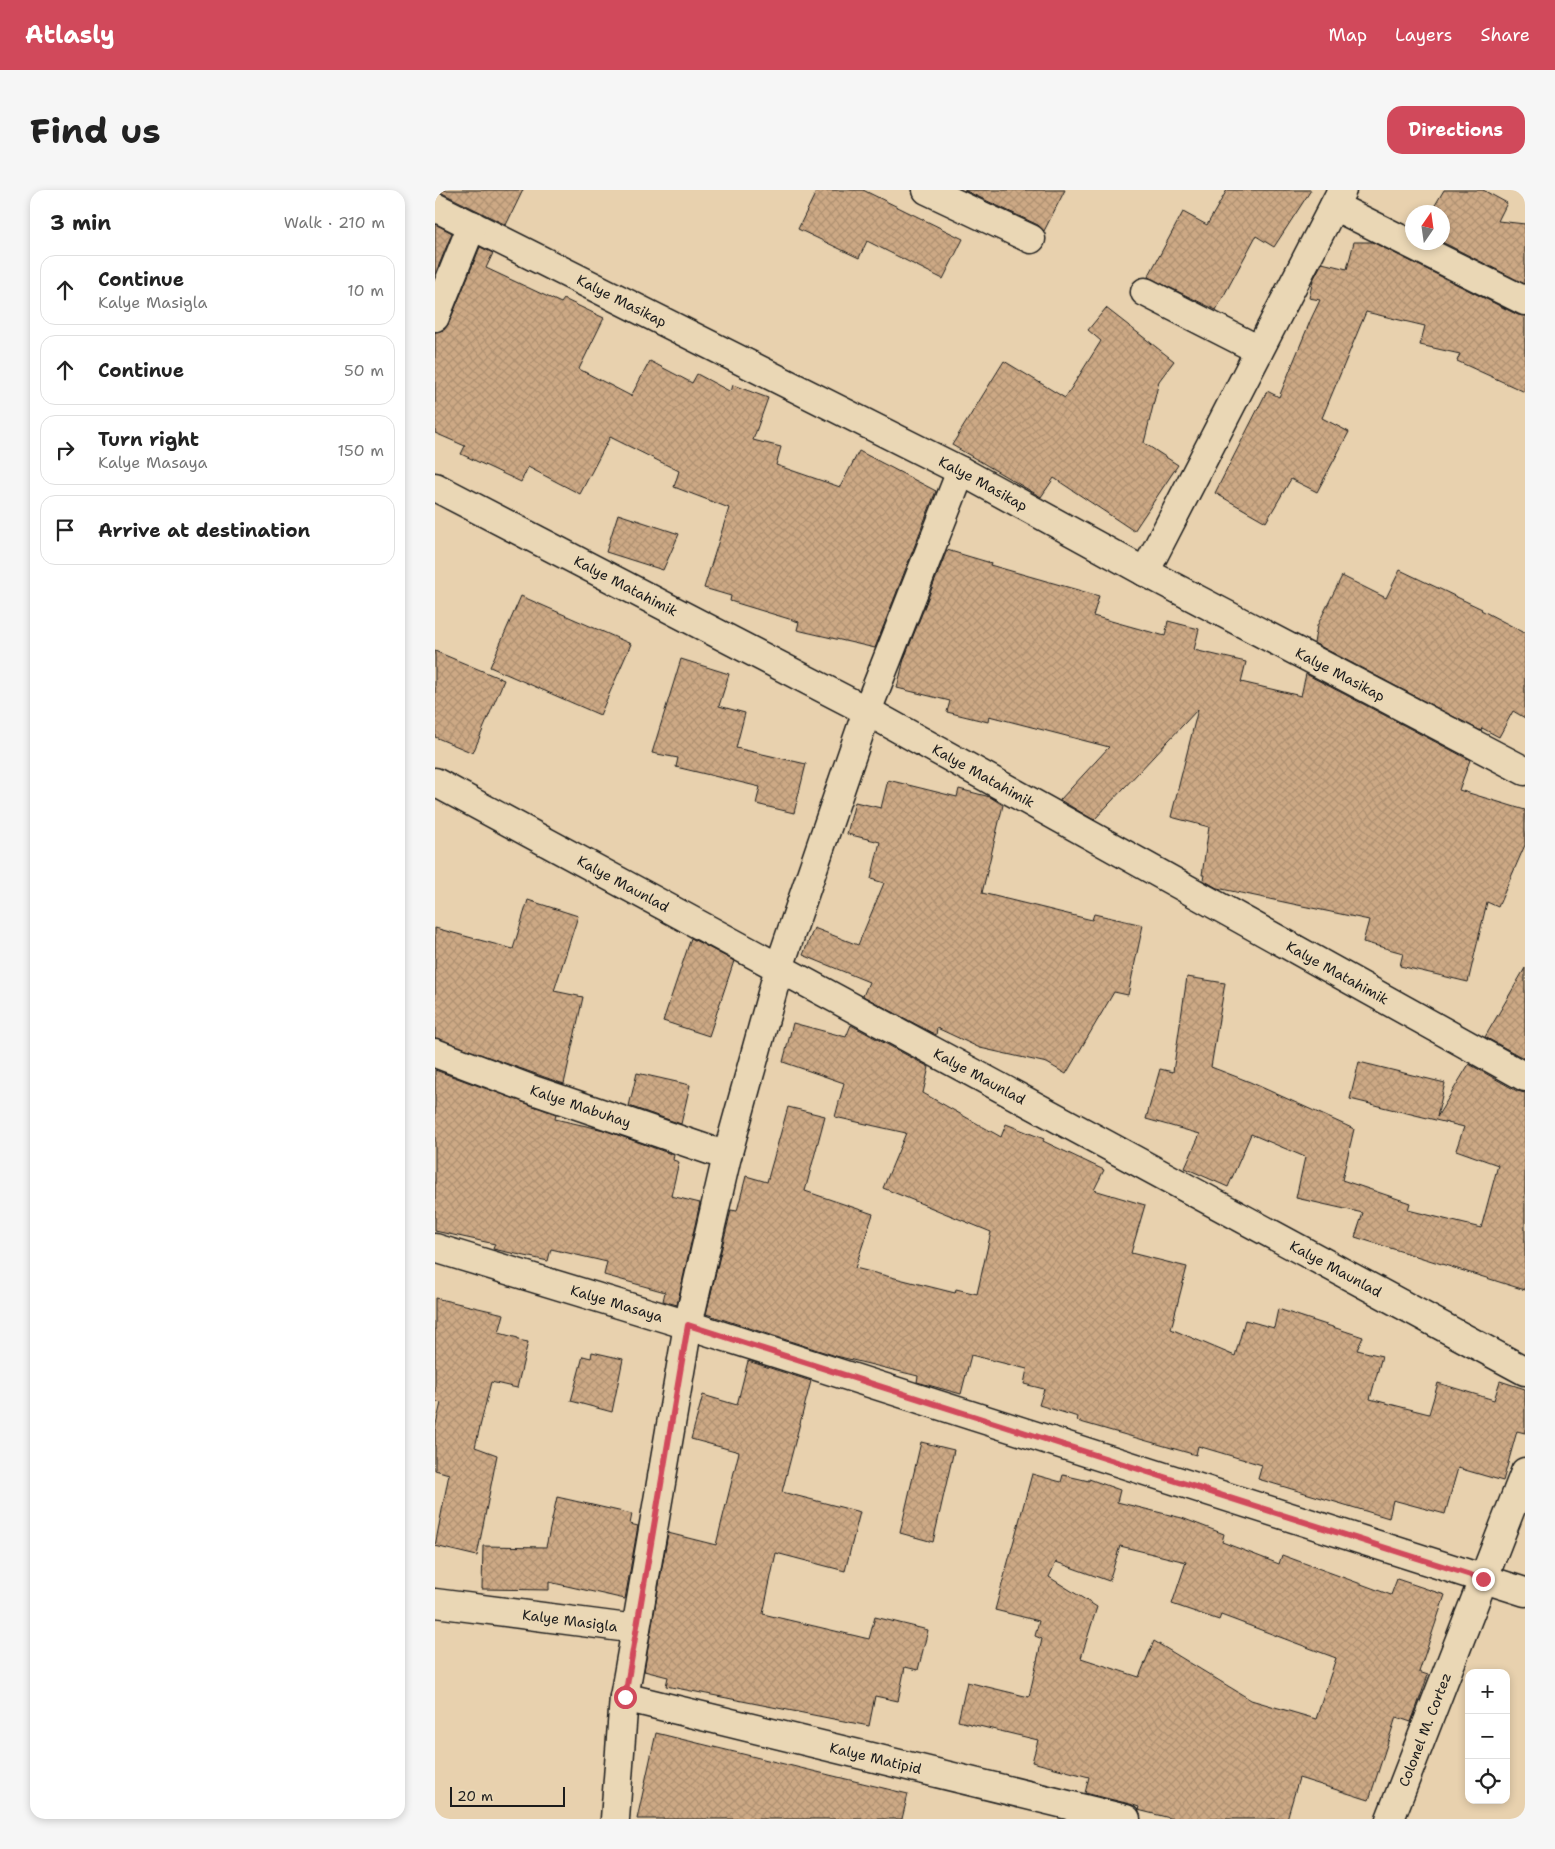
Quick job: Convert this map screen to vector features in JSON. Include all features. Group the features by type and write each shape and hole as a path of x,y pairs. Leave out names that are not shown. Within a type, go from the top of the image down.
{"street":[{"path":"927,190 1031,239"},
{"path":"1145,572 1338,198 1525,301"},
{"name":"Kalye Masikap","path":"435,207 961,471 1145,572 1525,771"},
{"path":"435,317 472,225"},
{"path":"1145,292 1259,350"},
{"path":"636,1629 688,1325 727,1156 779,968 867,711 961,471"},
{"name":"Kalye Matahimik","path":"435,487 867,711 1525,1076"},
{"name":"Kalye Maunlad","path":"435,782 1525,1371"},
{"name":"Kalye Mabuhay","path":"435,1054 536,1091 727,1156"},
{"name":"Kalye Masaya","path":"435,1248 688,1325 1525,1592"},
{"name":"Colonel M. Cortez","path":"1391,1819 1525,1472"},
{"name":"Kalye Masigla","path":"435,1603 636,1629 625,1697 615,1819"},
{"name":"Kalye Matipid","path":"625,1697 1125,1819"}],"building":[{"path":"435,190 523,190 506,225 442,193 435,192"},
{"path":"817,190 863,190 963,239 943,279 867,241 859,258 798,229"},
{"path":"964,190 1065,190 1044,231 1038,225"},
{"path":"1227,190 1311,190 1274,247 1256,236 1216,310 1148,277 1183,212 1207,225"},
{"path":"1444,190 1483,190 1507,203 1498,221 1525,224 1525,284 1450,246 1450,205 1435,205"},
{"path":"435,224 452,233 435,275"},
{"path":"1354,242 1372,242 1518,315 1525,316 1525,392 1457,361 1460,354 1420,345 1425,326 1366,312 1322,418 1349,432 1317,492 1291,479 1266,522 1215,493 1267,391 1279,397 1320,300 1309,298 1313,280 1322,263 1347,269"},
{"path":"480,247 493,253 486,268 561,303 564,299 604,318 579,369 631,396 650,361 692,383 697,374 731,392 733,385 768,398 753,440 781,447 776,465 840,487 859,451 936,491 875,648 797,630 799,622 730,601 731,596 704,588 729,508 674,487 679,471 610,437 580,494 528,467 521,482 461,454 465,446 435,433 435,332 444,330 449,323"},
{"path":"1106,308 1174,361 1159,381 1144,443 1178,465 1134,531 1054,478 1041,497 952,445 1004,361 1065,398 1101,341 1088,330"},
{"path":"618,514 679,534 663,570 606,552"},
{"path":"947,550 991,563 990,565 1099,596 1093,616 1165,636 1168,621 1199,629 1194,650 1246,662 1241,682 1301,696 1306,674 1470,760 1459,790 1525,810 1525,845 1498,907 1487,902 1468,982 1400,966 1403,953 1363,942 1369,920 1217,888 1203,880 1204,875 1202,875 1209,827 1171,817 1198,709 1094,820 1060,800 1109,747 989,716 988,722 947,712 950,701 897,688 904,659"},
{"path":"1400,570 1482,609 1525,633 1525,718 1513,711 1499,737 1482,728 1481,731 1314,643 1317,626 1342,576 1386,598"},
{"path":"521,596 631,644 600,715 490,667"},
{"path":"435,651 504,680 473,753 435,737"},
{"path":"681,659 729,674 719,706 745,713 736,748 806,764 794,813 756,804 760,787 676,767 678,758 652,753"},
{"path":"888,780 957,797 959,789 990,797 1003,805 982,893 1092,920 1094,914 1143,925 1128,995 1114,992 1066,1074 1047,1063 980,1048 937,1028 936,1035 863,996 869,982 803,955 814,928 858,945 884,883 871,879 880,842 847,834 855,802 881,808"},
{"path":"528,900 578,916 554,991 583,997 564,1084 435,1038 435,928 513,949"},
{"path":"691,938 734,961 709,1036 663,1021"},
{"path":"1525,968 1525,1059 1485,1037"},
{"path":"1187,977 1225,983 1211,1067 1250,1082 1354,1129 1342,1180 1410,1203 1408,1210 1481,1228 1498,1165 1456,1150 1464,1127 1350,1099 1359,1062 1445,1083 1437,1117 1469,1064 1517,1091 1525,1093 1525,1290 1355,1237 1363,1213 1296,1198 1305,1157 1251,1134 1228,1187 1185,1168 1200,1134 1146,1119 1160,1069 1173,1072"},
{"path":"793,1023 846,1037 851,1025 929,1067 923,1093 1001,1137 1006,1124 1044,1139 1043,1141 1104,1170 1094,1190 1145,1205 1131,1253 1187,1267 1171,1329 1235,1356 1245,1320 1274,1328 1278,1309 1363,1337 1357,1350 1382,1356 1370,1399 1429,1414 1438,1383 1494,1400 1500,1381 1525,1389 1525,1433 1517,1431 1503,1481 1458,1468 1445,1514 1393,1500 1389,1518 1258,1479 1262,1465 1198,1446 1196,1455 1077,1421 1078,1417 1039,1405 1044,1389 1024,1384 1027,1369 971,1355 961,1394 917,1382 918,1376 836,1356 706,1314 731,1210 737,1211 746,1176 767,1182 788,1107 825,1116 805,1191 873,1214 855,1268 955,1293 956,1289 977,1294 991,1232 883,1188 906,1133 835,1117 844,1083 783,1062"},
{"path":"435,1070 556,1114 555,1119 604,1130 674,1155 673,1160 679,1162 671,1196 700,1203 677,1305 663,1301 665,1292 604,1275 607,1262 551,1249 548,1261 493,1249 495,1244 435,1231"},
{"path":"637,1073 690,1085 681,1124 629,1106"},
{"path":"435,1298 504,1314 499,1333 528,1342 517,1388 491,1382 475,1447 497,1455 477,1556 435,1546 449,1474 435,1470 435,1428 441,1403 435,1401"},
{"path":"592,1352 623,1359 612,1412 571,1401 583,1356 591,1358"},
{"path":"748,1361 811,1381 782,1492 860,1512 845,1571 776,1553 763,1614 869,1639 875,1617 928,1630 918,1670 905,1667 898,1701 875,1696 869,1726 666,1686 668,1677 644,1671 668,1533 716,1545 739,1452 691,1439 703,1395 737,1405"},
{"path":"921,1442 954,1450 933,1542 900,1533"},
{"path":"1032,1474 1061,1482 1063,1475 1089,1481 1089,1479 1120,1490 1117,1502 1182,1518 1224,1534 1222,1542 1279,1564 1282,1555 1391,1595 1397,1579 1445,1595 1419,1672 1428,1675 1417,1706 1411,1722 1396,1717 1369,1800 1299,1778 1287,1819 1174,1819 1138,1810 1139,1807 1130,1804 1085,1793 1089,1777 1032,1762 1038,1740 958,1721 967,1682 1029,1697 1042,1639 1035,1636 1039,1621 995,1610","holes":["1120,1546 1186,1562 1172,1604 1219,1620 1221,1615 1336,1658 1316,1719 1251,1700 1154,1641 1139,1677 1081,1658 1097,1607 1049,1577 1056,1562 1109,1581"]},
{"path":"557,1497 632,1514 630,1524 638,1526 625,1599 549,1582 549,1590 482,1589 483,1546 546,1547"},
{"path":"656,1733 908,1794 902,1819 637,1819"}],"route":[{"path":"625,1697 688,1325 1483,1579"}]}
